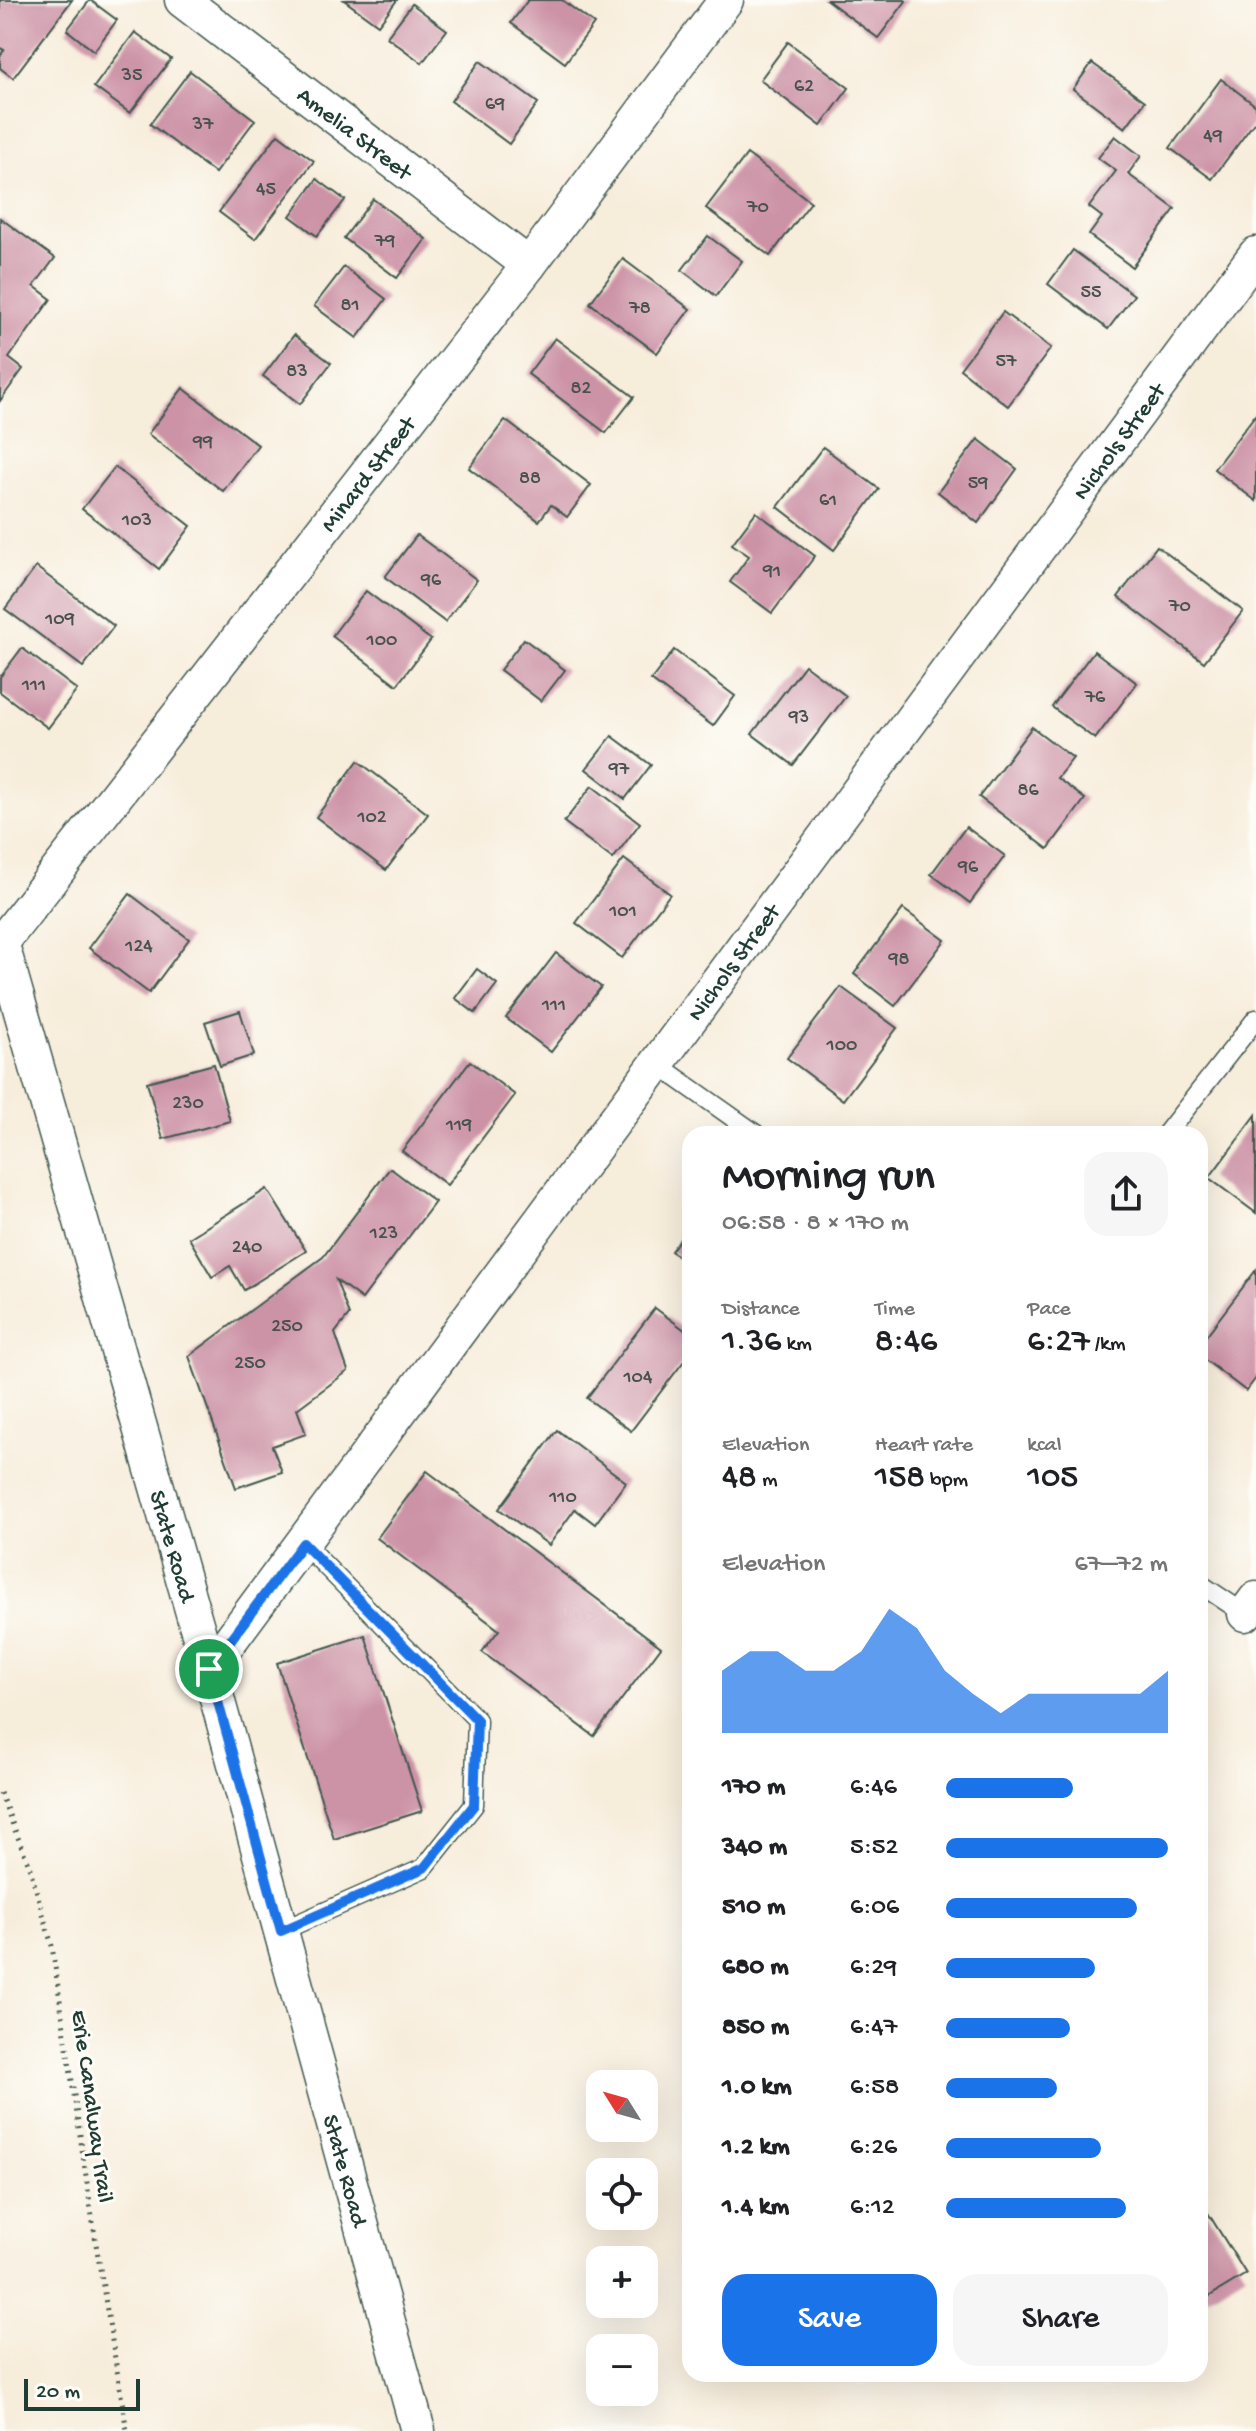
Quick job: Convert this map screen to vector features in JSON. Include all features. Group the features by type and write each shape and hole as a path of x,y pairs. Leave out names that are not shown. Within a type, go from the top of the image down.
{"street":[{"name":"Minard Street","path":"1,940 529,265 726,0"},
{"name":"Amelia Street","path":"195,4 529,265"},
{"name":"Nichols Street","path":"209,1669 1256,254"},
{"name":"State Road","path":"1,940 209,1669 418,2431"}],"lane":[{"path":"1172,1126 1256,1019"},
{"path":"657,1064 745,1126"},
{"path":"281,1931 424,1868 474,1805 477,1720 303,1543"},
{"path":"1208,1588 1251,1607"}],"path":[{"name":"Erie Canalway Trail","path":"0,1793 29,1865 52,1946 127,2431"}],"building":[{"path":"0,0 72,0 13,78 0,68 0,56 4,50 0,48"},
{"path":"90,0 117,20 94,51 67,30"},
{"path":"344,0 397,0 378,25"},
{"path":"528,0 562,0 594,24 565,63 511,23"},
{"path":"827,0 905,0 906,1 878,38"},
{"path":"412,4 447,30 422,63 387,37"},
{"path":"135,32 171,59 130,113 94,87"},
{"path":"788,42 849,88 821,126 760,80"},
{"path":"480,61 538,103 509,144 451,101"},
{"path":"1092,63 1145,101 1125,128 1073,89"},
{"path":"190,71 255,120 215,173 150,124"},
{"path":"1221,79 1256,106 1256,120 1212,179 1170,148"},
{"path":"278,134 314,161 255,239 219,212"},
{"path":"1115,136 1141,156 1128,174 1175,209 1132,267 1089,235 1102,217 1089,207 1116,171 1098,158"},
{"path":"747,154 811,202 770,256 706,208"},
{"path":"317,179 345,200 317,236 290,216"},
{"path":"373,199 426,239 397,278 344,238"},
{"path":"0,218 55,258 34,286 51,299 9,358 23,369 0,401"},
{"path":"708,236 742,261 716,296 682,270"},
{"path":"1073,250 1134,295 1108,329 1048,284"},
{"path":"623,259 690,309 657,353 590,303"},
{"path":"344,267 386,299 357,338 314,306"},
{"path":"1003,312 1051,348 1008,406 960,369"},
{"path":"294,335 331,363 300,404 263,376"},
{"path":"555,338 634,397 606,433 528,374"},
{"path":"183,388 258,445 223,491 148,434"},
{"path":"1256,414 1256,501 1214,469"},
{"path":"505,420 591,485 567,517 551,505 539,521 469,468"},
{"path":"978,439 1017,469 978,523 938,492"},
{"path":"823,447 879,489 834,550 778,507"},
{"path":"115,467 191,526 159,569 82,509"},
{"path":"756,512 815,556 772,613 730,582 749,556 732,544"},
{"path":"417,535 477,580 445,622 385,577"},
{"path":"1157,546 1243,611 1204,662 1118,597"},
{"path":"36,567 114,626 83,667 5,609"},
{"path":"366,591 431,640 397,685 332,636"},
{"path":"524,639 565,670 541,701 500,670"},
{"path":"22,648 77,690 48,728 0,692 0,677"},
{"path":"674,650 735,696 713,726 651,680"},
{"path":"1094,651 1137,683 1095,739 1052,707"},
{"path":"805,665 846,696 793,765 752,734"},
{"path":"1032,727 1073,758 1057,778 1085,799 1048,849 979,797"},
{"path":"612,736 651,765 625,799 586,769"},
{"path":"358,761 428,814 386,870 316,817"},
{"path":"592,786 640,823 613,859 564,822"},
{"path":"966,827 1005,856 970,903 931,874"},
{"path":"624,859 670,894 622,958 576,923"},
{"path":"130,894 189,939 149,993 89,948"},
{"path":"903,909 945,940 895,1006 854,974"},
{"path":"556,953 601,987 551,1052 506,1018"},
{"path":"477,969 497,984 475,1013 455,998"},
{"path":"841,987 897,1028 843,1100 787,1058"},
{"path":"240,1011 254,1055 220,1066 205,1022"},
{"path":"470,1061 515,1095 447,1185 402,1151"},
{"path":"214,1064 230,1121 163,1139 147,1082"},
{"path":"1256,1115 1256,1213 1209,1178"},
{"path":"390,1168 435,1202 362,1299 336,1280 349,1315 335,1333 348,1371 297,1409 306,1434 272,1446 282,1472 236,1488 189,1356 323,1257"},
{"path":"267,1189 306,1251 244,1290 230,1266 212,1277 189,1238"},
{"path":"682,1237 682,1259 671,1251"},
{"path":"1256,1270 1256,1378 1246,1391 1208,1362 1208,1333"},
{"path":"655,1308 682,1328 682,1364 631,1431 587,1398"},
{"path":"557,1430 626,1482 595,1524 575,1509 549,1545 499,1509"},
{"path":"427,1471 661,1647 594,1736 482,1652 499,1630 377,1538"},
{"path":"365,1635 422,1811 334,1839 277,1663"},
{"path":"1208,2213 1246,2274 1208,2297"}],"route":[{"path":"303,1543 477,1720 474,1805 424,1868 281,1931 209,1669 303,1543"}]}
